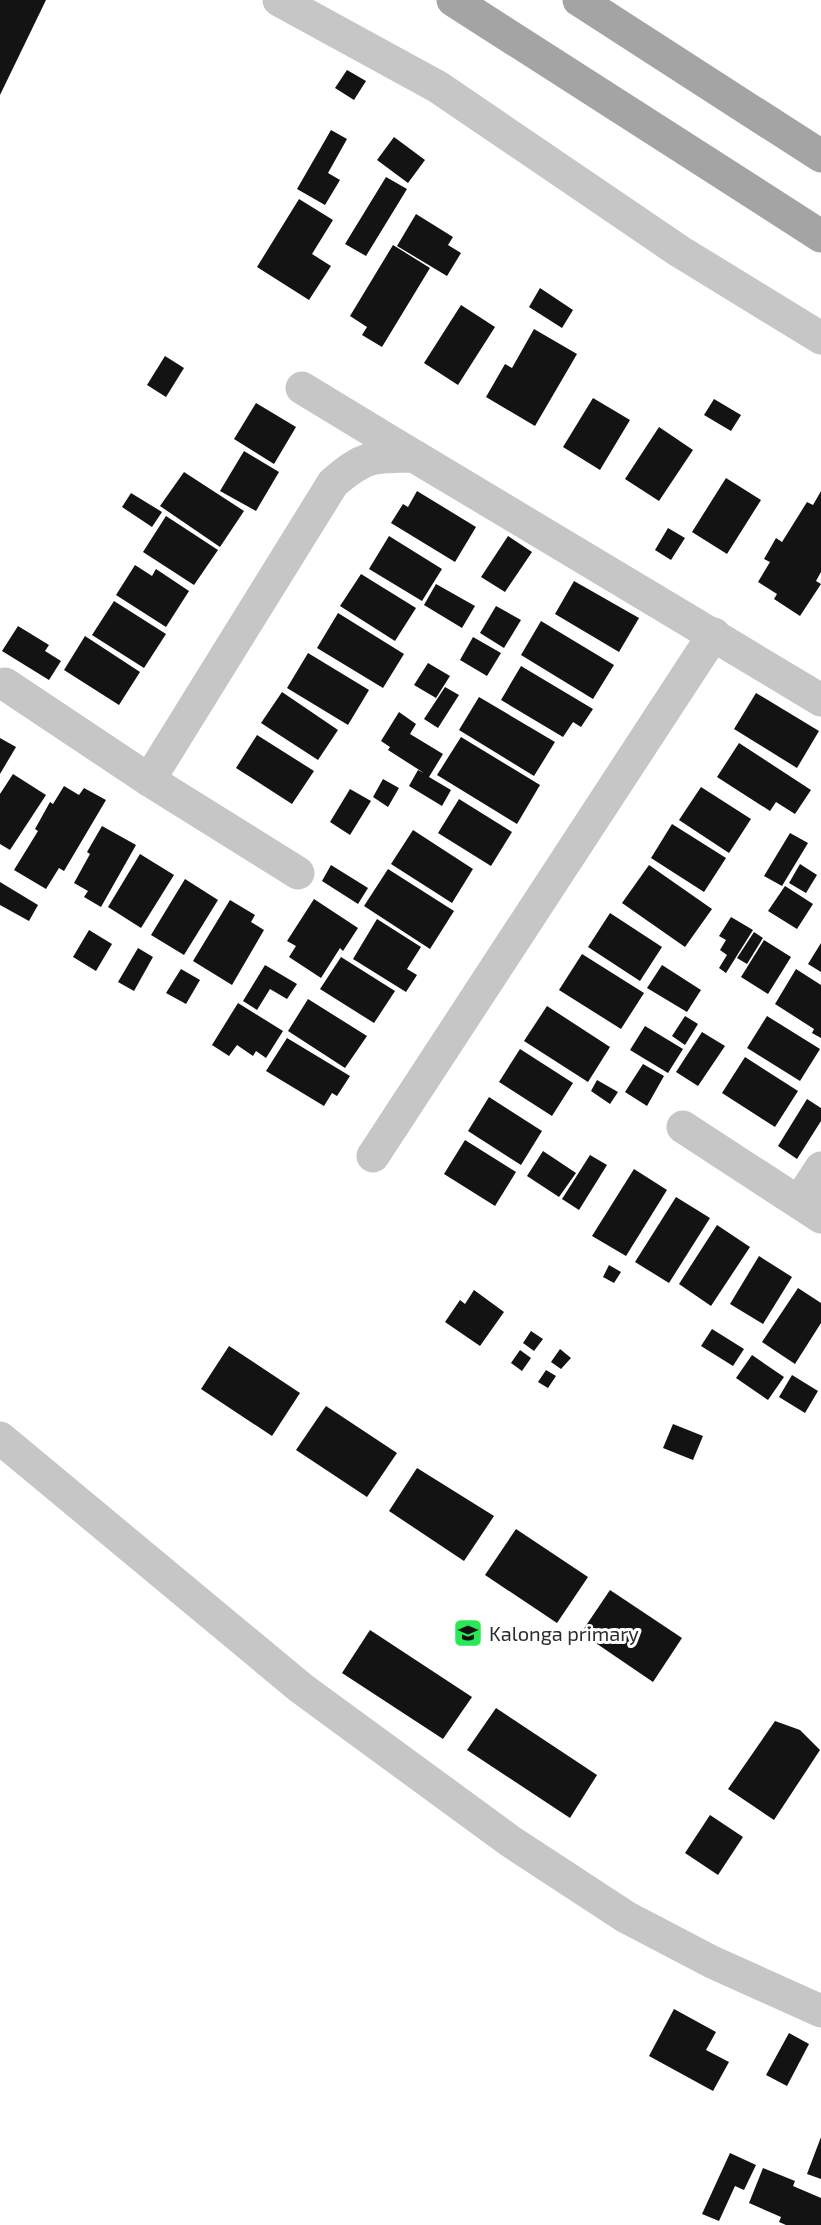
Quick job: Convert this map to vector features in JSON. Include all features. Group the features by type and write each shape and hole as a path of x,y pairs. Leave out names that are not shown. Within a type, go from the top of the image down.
{"main road":[{"path":"453,0 821,237"},
{"path":"579,0 821,156"}],"street":[{"path":"279,0 438,87 680,251 821,338"},
{"path":"302,388 821,700"},
{"path":"149,780 333,483 356,464 382,456 414,456"},
{"path":"373,1156 714,634"},
{"path":"5,684 149,780 298,873"},
{"path":"683,1127 810,1209 821,1168"},
{"path":"0,1438 301,1688 510,1840 626,1917 712,1962 821,2011"}],"building":[{"path":"0,0 46,0 0,95"},
{"path":"347,70 366,81 354,100 335,88"},
{"path":"331,130 347,139 328,173 340,180 325,205 297,189"},
{"path":"394,137 425,160 408,183 377,160"},
{"path":"386,177 407,189 366,256 345,244"},
{"path":"299,199 333,220 312,254 331,266 309,300 257,267"},
{"path":"416,214 453,237 448,245 461,253 447,276 397,246"},
{"path":"393,245 430,268 382,347 362,335 367,327 350,316"},
{"path":"540,288 573,310 562,328 529,307"},
{"path":"461,305 495,327 458,385 424,363"},
{"path":"534,329 577,354 535,426 486,397 505,364 512,368"},
{"path":"165,356 184,368 166,397 147,385"},
{"path":"593,398 630,420 600,470 563,447"},
{"path":"714,399 741,415 731,431 704,415"},
{"path":"256,403 296,427 274,464 234,439"},
{"path":"659,427 693,450 659,501 625,479"},
{"path":"244,451 279,472 256,511 220,491"},
{"path":"184,472 244,511 220,547 160,506"},
{"path":"726,478 761,500 727,554 692,532"},
{"path":"417,491 476,527 455,562 391,523 403,504 408,507"},
{"path":"821,491 821,572 816,581 821,584 800,616 774,599 777,594 758,582 770,562 764,559 776,538 782,542 807,502 813,505"},
{"path":"131,493 162,512 152,527 122,507"},
{"path":"166,516 218,550 194,585 143,552"},
{"path":"668,528 685,538 671,560 655,550"},
{"path":"389,536 442,569 422,601 369,569"},
{"path":"508,536 532,552 505,592 481,577"},
{"path":"135,565 152,576 156,569 189,591 166,627 116,595"},
{"path":"361,574 416,608 395,641 340,606"},
{"path":"574,581 639,618 619,652 555,614"},
{"path":"436,584 475,606 462,628 424,605"},
{"path":"114,601 166,634 144,668 92,635"},
{"path":"496,606 521,620 504,648 480,633"},
{"path":"338,613 404,654 383,688 317,648"},
{"path":"541,621 614,665 593,699 521,655"},
{"path":"18,626 49,645 45,651 61,661 49,680 2,651"},
{"path":"85,636 140,672 119,705 64,670"},
{"path":"473,637 501,653 487,676 460,660"},
{"path":"308,653 369,690 348,725 287,688"},
{"path":"428,663 450,676 436,698 414,685"},
{"path":"521,666 593,709 581,727 573,722 563,737 501,700"},
{"path":"445,687 459,695 438,728 424,719"},
{"path":"282,692 338,730 318,760 261,723"},
{"path":"756,693 819,731 797,768 734,729"},
{"path":"479,697 555,742 534,776 459,730"},
{"path":"399,712 416,724 410,734 443,754 429,777 451,790 442,806 409,786 418,770 424,773 388,750 390,747 381,741"},
{"path":"257,735 314,771 292,804 236,768"},
{"path":"461,737 540,785 517,824 437,775"},
{"path":"0,738 16,747 0,774"},
{"path":"739,743 811,790 795,814 776,802 770,811 717,777"},
{"path":"13,774 46,795 10,850 0,844 0,794"},
{"path":"383,779 399,788 388,807 373,797"},
{"path":"64,786 79,795 84,788 106,800 64,871 59,868 46,889 14,870 38,831 35,829 50,802 53,804"},
{"path":"701,787 751,819 729,853 679,820"},
{"path":"350,789 371,801 350,835 330,822"},
{"path":"459,799 512,832 491,866 438,833"},
{"path":"672,824 726,858 704,892 651,858"},
{"path":"102,826 136,845 101,907 84,897 88,891 74,883 90,854 87,852"},
{"path":"413,830 473,869 452,903 391,864"},
{"path":"790,833 808,843 782,886 764,876"},
{"path":"140,854 174,875 141,928 108,907"},
{"path":"800,864 817,875 806,893 789,883"},
{"path":"331,865 368,888 358,904 322,881"},
{"path":"649,865 712,909 685,947 622,903"},
{"path":"388,869 454,911 430,949 364,906"},
{"path":"185,879 218,900 184,955 151,935"},
{"path":"0,882 38,905 29,921 0,905"},
{"path":"785,886 813,904 797,929 768,911"},
{"path":"314,899 358,928 343,951 340,948 321,978 289,957 296,946 287,941"},
{"path":"230,900 255,915 251,922 264,930 232,985 193,961"},
{"path":"610,913 662,947 640,981 588,947"},
{"path":"731,917 753,930 726,973 719,968 727,955 720,950 726,940 719,936"},
{"path":"377,919 421,947 407,969 417,975 406,992 353,959"},
{"path":"89,930 112,944 96,971 73,957"},
{"path":"754,932 763,938 747,964 737,958"},
{"path":"764,940 791,957 768,994 741,977"},
{"path":"821,943 821,972 808,964"},
{"path":"138,948 153,957 134,991 118,982"},
{"path":"582,954 644,993 621,1029 559,990"},
{"path":"341,957 395,991 374,1023 320,989"},
{"path":"265,965 297,984 287,999 270,989 257,1010 243,1001"},
{"path":"662,965 701,990 687,1012 647,988"},
{"path":"181,969 200,980 186,1004 166,993"},
{"path":"796,969 821,985 821,1038 812,1033 814,1029 775,1004"},
{"path":"308,999 367,1036 345,1068 288,1031"},
{"path":"238,1003 283,1031 266,1058 256,1051 253,1056 237,1045 229,1056 212,1045"},
{"path":"547,1006 610,1047 588,1082 524,1041"},
{"path":"685,1016 698,1024 685,1045 672,1036"},
{"path":"767,1016 820,1049 800,1081 747,1048"},
{"path":"645,1026 683,1049 668,1073 630,1050"},
{"path":"702,1032 725,1046 698,1086 676,1072"},
{"path":"287,1038 350,1076 337,1096 332,1093 324,1106 266,1071"},
{"path":"520,1049 573,1083 552,1116 499,1082"},
{"path":"745,1057 798,1091 775,1127 722,1093"},
{"path":"643,1064 664,1076 647,1106 625,1092"},
{"path":"597,1080 618,1092 610,1104 591,1091"},
{"path":"489,1097 542,1131 521,1165 468,1131"},
{"path":"807,1099 821,1108 821,1121 797,1159 778,1146"},
{"path":"465,1140 516,1172 495,1206 444,1174"},
{"path":"543,1151 576,1173 559,1197 527,1176"},
{"path":"590,1155 607,1165 579,1210 562,1199"},
{"path":"634,1169 667,1190 626,1256 592,1236"},
{"path":"676,1197 710,1218 669,1283 635,1262"},
{"path":"717,1225 750,1247 711,1306 679,1284"},
{"path":"759,1256 792,1277 763,1324 730,1304"},
{"path":"609,1265 621,1272 614,1283 603,1277"},
{"path":"798,1288 821,1303 821,1323 795,1364 762,1342"},
{"path":"474,1290 504,1312 480,1346 445,1322 460,1300 465,1304"},
{"path":"712,1329 744,1349 733,1366 701,1346"},
{"path":"531,1331 543,1339 534,1351 523,1343"},
{"path":"229,1346 300,1393 272,1436 201,1389"},
{"path":"560,1349 571,1358 561,1369 551,1362"},
{"path":"520,1350 531,1358 522,1371 511,1363"},
{"path":"752,1355 784,1377 768,1400 736,1378"},
{"path":"546,1370 556,1376 548,1388 538,1382"},
{"path":"792,1375 818,1391 805,1413 779,1397"},
{"path":"326,1406 397,1453 367,1497 296,1450"},
{"path":"673,1424 703,1436 693,1460 663,1448"},
{"path":"417,1468 494,1516 464,1561 389,1511"},
{"path":"516,1529 588,1577 557,1623 485,1575"},
{"path":"610,1590 682,1638 653,1682 581,1633"},
{"path":"370,1630 472,1697 443,1739 342,1673"},
{"path":"496,1708 597,1775 570,1818 467,1750"},
{"path":"775,1721 800,1730 820,1750 774,1820 728,1789"},
{"path":"710,1815 743,1837 718,1875 685,1853"},
{"path":"674,2009 716,2032 706,2050 729,2062 713,2091 649,2056"},
{"path":"789,2033 809,2044 787,2086 766,2075"},
{"path":"821,2137 821,2179 807,2174"},
{"path":"730,2153 756,2165 744,2190 735,2186 719,2221 702,2214"},
{"path":"763,2168 795,2181 793,2186 821,2198 821,2225 786,2225 779,2222 781,2217 749,2203"}],"place":[{"name":"Kalonga primary","path":"468,1633"}]}
